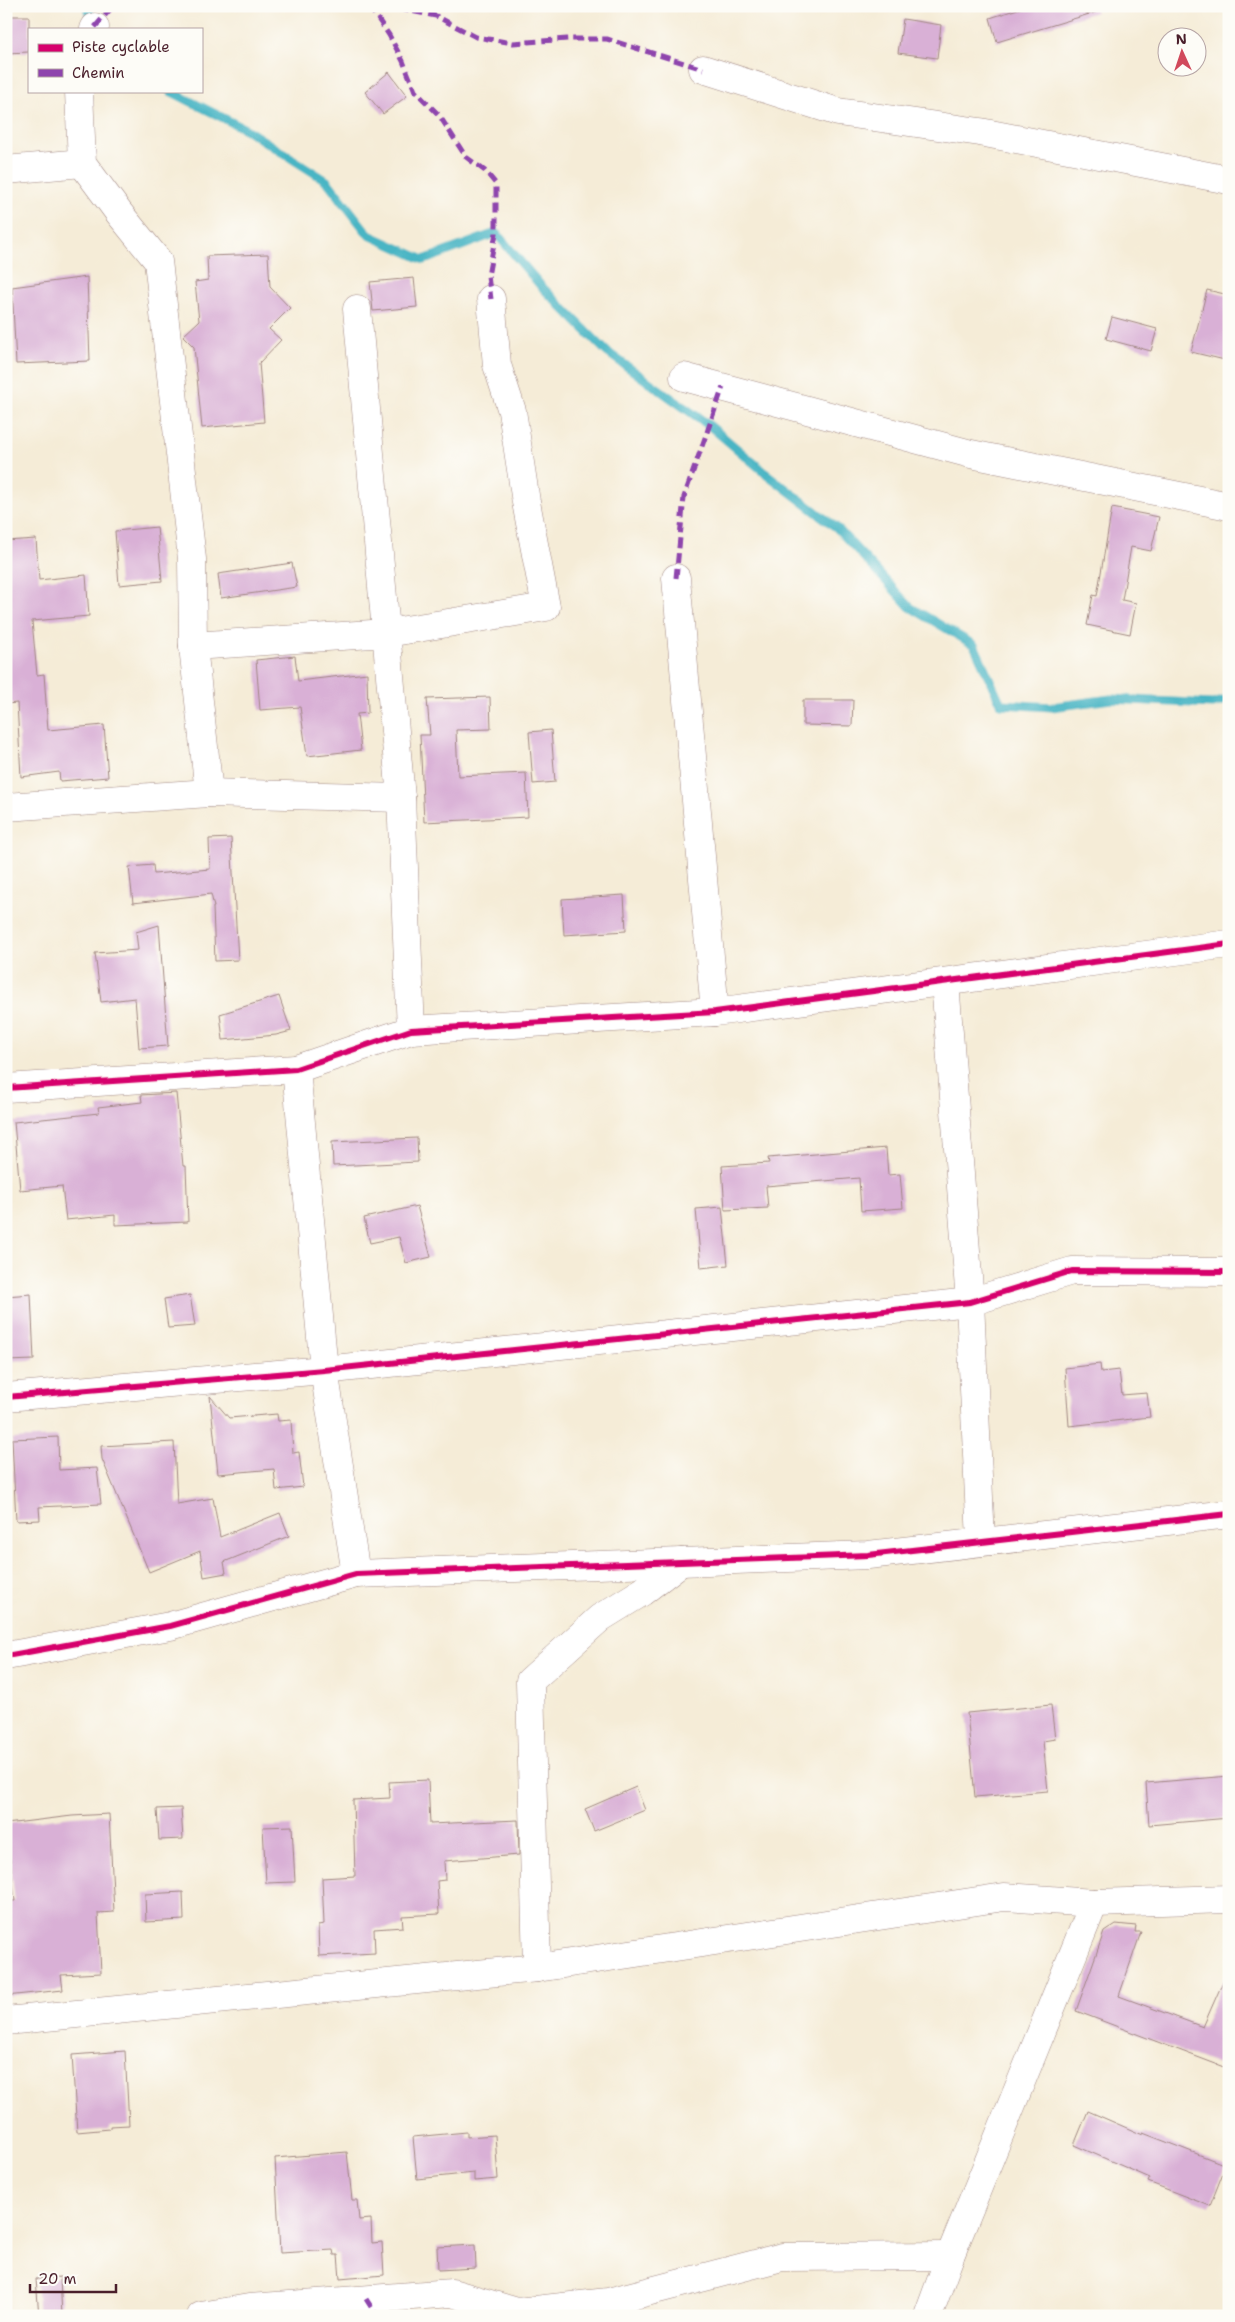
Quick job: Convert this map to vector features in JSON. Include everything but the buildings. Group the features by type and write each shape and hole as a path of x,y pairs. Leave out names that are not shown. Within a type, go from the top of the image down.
{"street":[{"path":"703,69 838,112 980,132 1229,180"},
{"path":"79,92 82,163 158,261 192,559 193,646 209,793"},
{"path":"6,170 82,163"},
{"path":"193,646 386,633 546,607 526,502 512,411 497,365 492,299"},
{"path":"357,309 401,798 411,1030"},
{"path":"684,377 971,454 1229,506"},
{"path":"676,578 715,1012"},
{"path":"6,807 209,793 401,798"},
{"path":"6,1088 296,1069 411,1030 715,1012 1229,944"},
{"path":"944,982 970,1302 981,1542"},
{"path":"296,1069 324,1370 356,1574"},
{"path":"6,1397 324,1370 970,1302 1072,1271 1229,1272"},
{"path":"6,1656 170,1626 356,1574 868,1555 1229,1514"},
{"path":"537,1968 530,1681 600,1618 642,1592 681,1562"},
{"path":"6,2020 537,1968 1004,1897 1094,1903 1229,1899"},
{"path":"928,2316 950,2256 1094,1903"},
{"path":"201,2316 249,2308 452,2293 517,2312 608,2302 782,2256 950,2256"}],"waterway":[{"path":"87,6 94,24"},
{"path":"172,92 247,130 327,181 369,235 424,260 496,233 541,286 607,352 710,426 768,475 837,528 910,607 974,645 1001,704 1052,707 1111,699 1213,704 1229,699"}],"marked path":[{"path":"95,27 113,6"},
{"path":"369,6 389,35 403,61 415,91 439,115 466,157 485,171 496,184 496,233 488,276 491,299"},
{"path":"384,6 436,16 476,37 513,43 568,39 607,39 703,69"},
{"path":"676,578 684,497 723,387"},
{"path":"366,2299 377,2316"}],"cycle path":[{"path":"6,1088 296,1069 411,1030 715,1012 1229,944"},
{"path":"6,1397 324,1370 970,1302 1072,1271 1229,1272"},
{"path":"6,1656 170,1626 356,1574 868,1555 1229,1514"}]}
